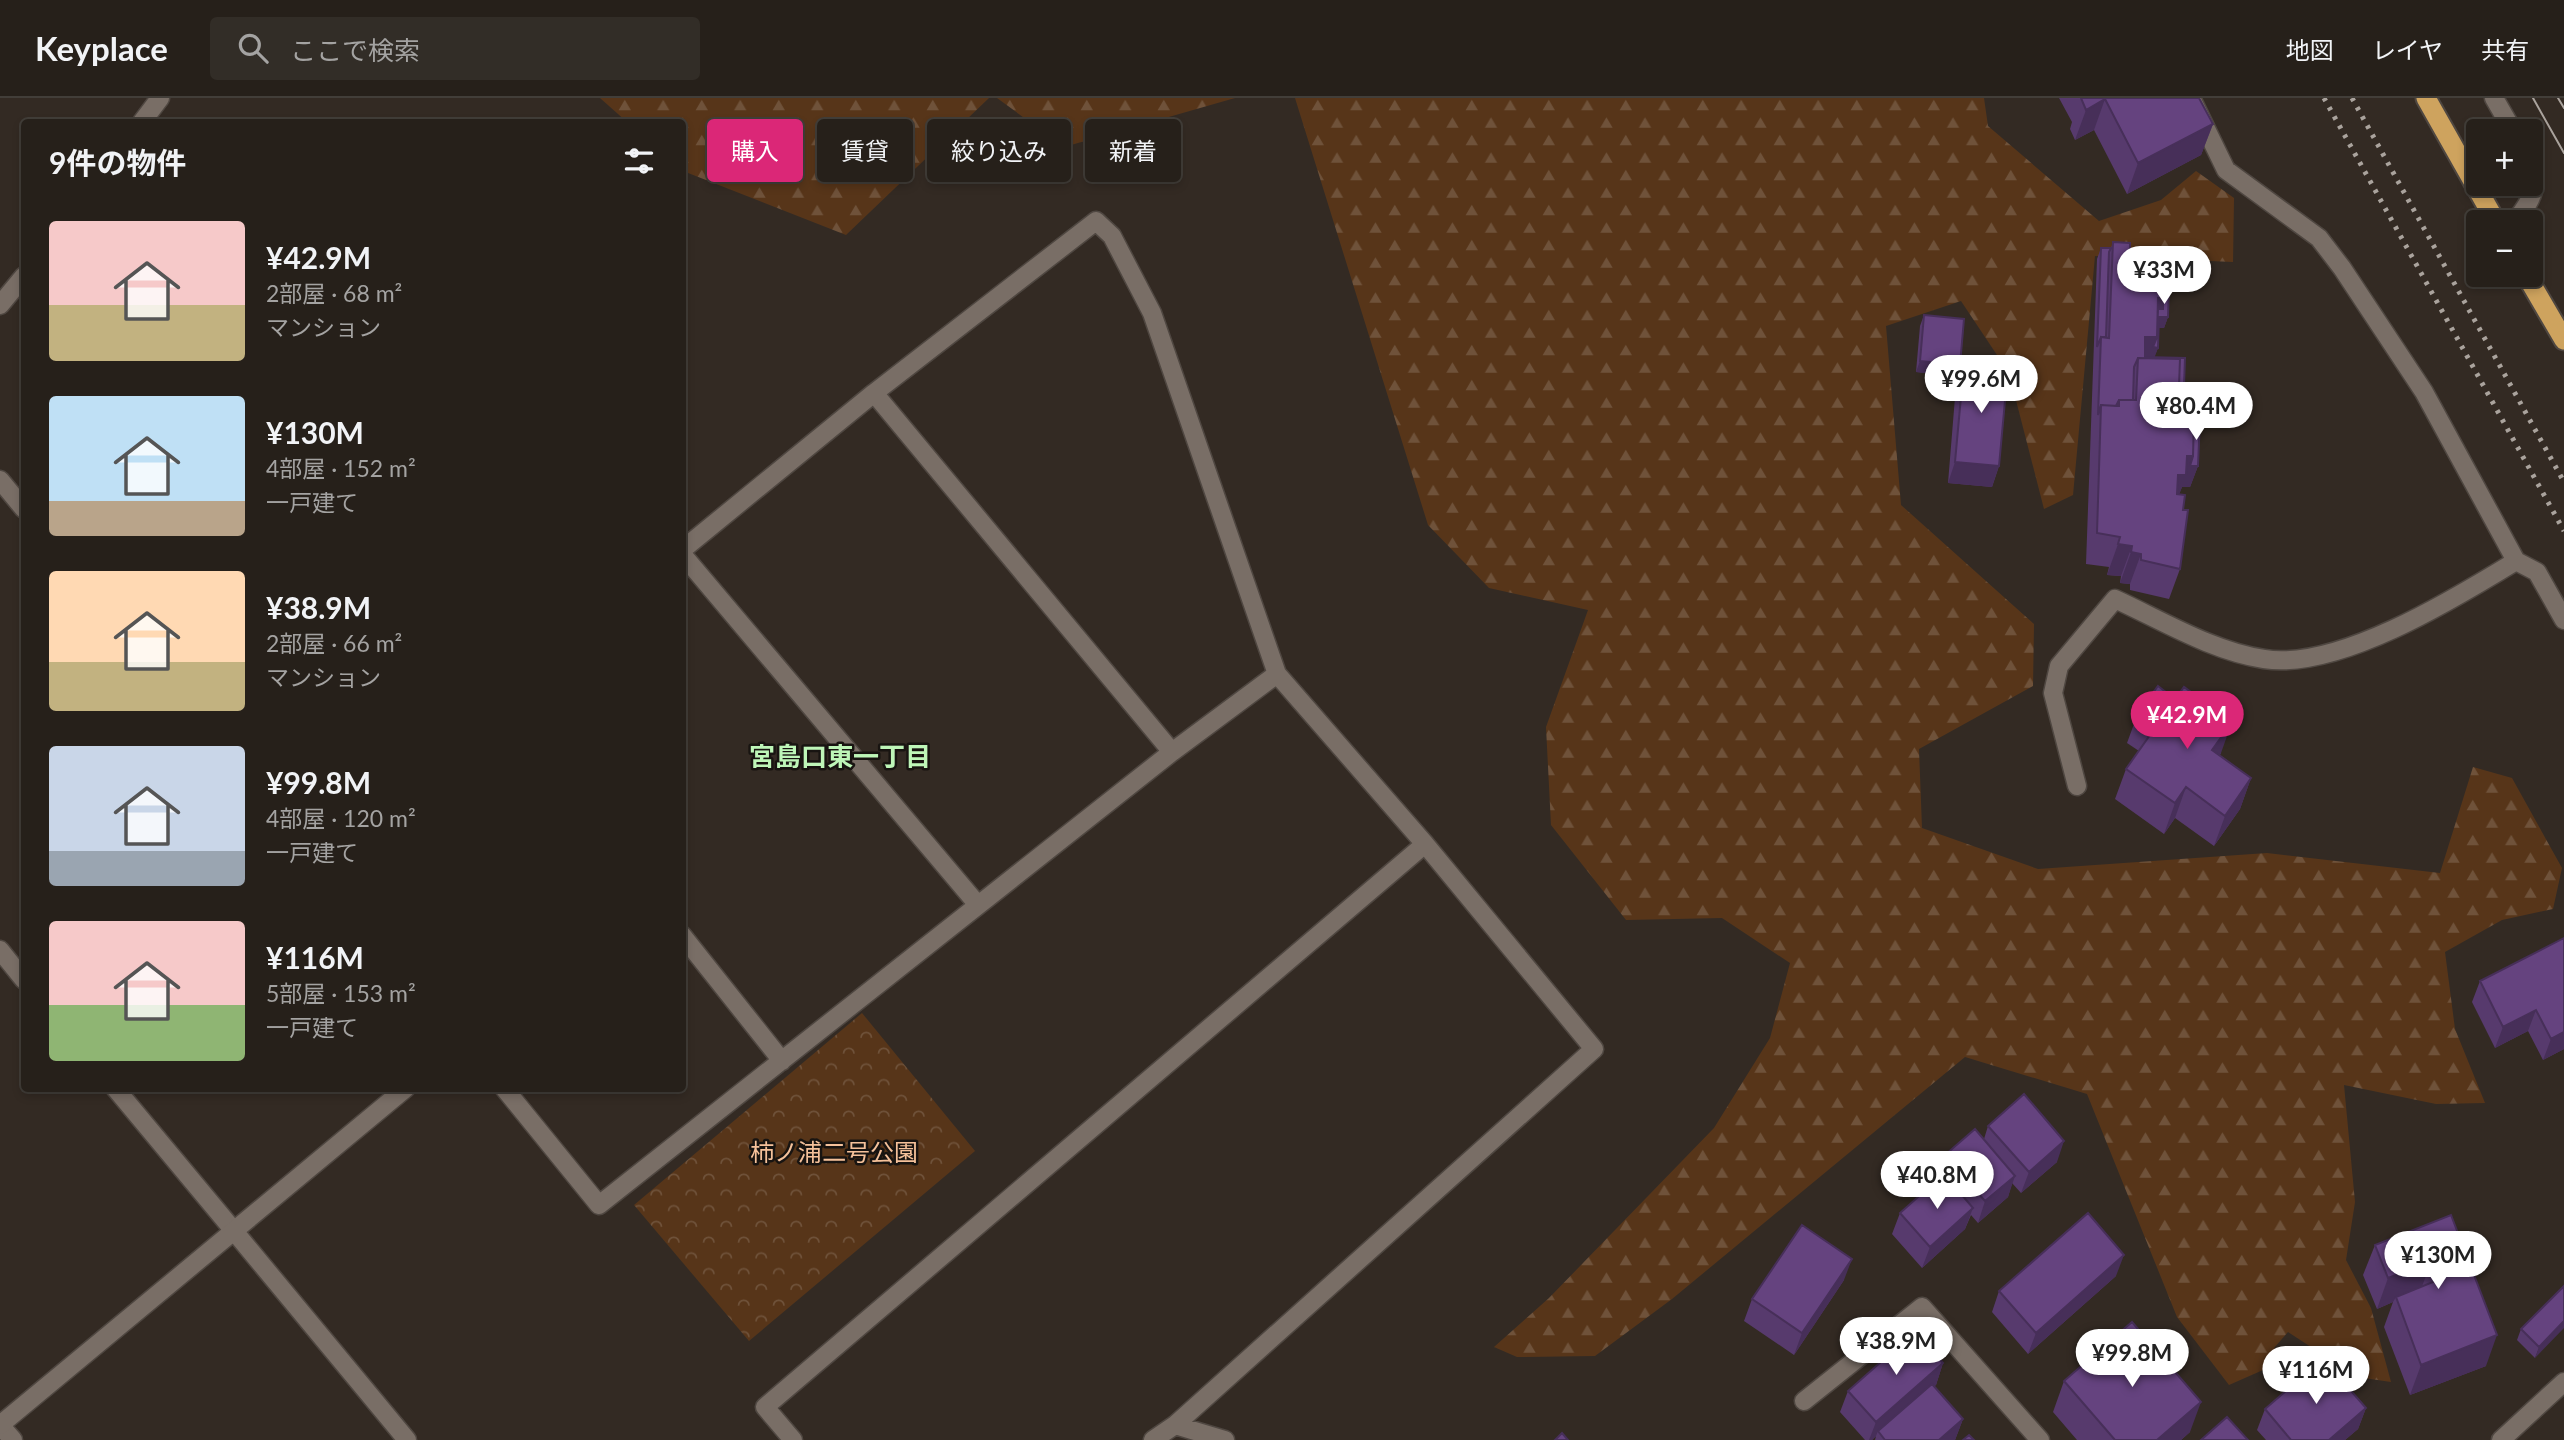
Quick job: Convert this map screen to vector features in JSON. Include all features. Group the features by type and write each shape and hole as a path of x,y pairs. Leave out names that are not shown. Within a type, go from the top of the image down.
{"highway":[{"path":"2426,98 2489,210"},
{"path":"2533,287 2564,340"}],"street":[{"path":"144,119 159,98"},
{"path":"2191,98 2226,170 2319,238 2342,268 2424,392 2515,561 2537,572 2564,620"},
{"path":"2494,98 2506,119"},
{"path":"686,549 874,393 1096,221 1112,236 1152,313 1277,674 1425,844 1594,1049 1175,1425 1153,1440"},
{"path":"0,305 21,280"},
{"path":"874,393 1172,752"},
{"path":"0,480 21,505"},
{"path":"686,557 978,905"},
{"path":"2077,786 2053,693 2059,666 2115,599 2229,651 2267,660 2304,659 2361,643 2458,597 2515,561"},
{"path":"508,1092 599,1205 1172,752 1277,674"},
{"path":"793,1440 765,1407 1425,844"},
{"path":"686,940 782,1061"},
{"path":"0,950 21,975"},
{"path":"118,1092 407,1440"},
{"path":"13,1440 0,1425 401,1092"},
{"path":"1804,1401 1922,1307 2040,1440"},
{"path":"2501,1440 2564,1382"},
{"path":"1175,1425 1225,1440"}],"green space":[{"path":"600,98 989,98 967,119 927,119 927,157 913,171 913,119 817,119 817,182 901,182 846,235 711,182 803,182 803,119 707,119 707,180 686,172 686,119 624,119"},
{"path":"997,98 1235,98 1162,119 1085,119 1085,141 1071,145 1071,119 1026,119"},
{"path":"1295,98 1984,98 1988,126 2099,221 2161,200 2196,171 2234,198 2233,262 2095,256 2073,495 2044,509 2009,373 1961,301 1886,326 1901,505 2034,624 2033,686 1919,749 1922,828 2038,869 2267,853 2440,873 2473,767 2512,778 2562,868 2553,909 2502,920 2445,952 2455,1029 2485,1103 2436,1104 2344,1085 2355,1202 2346,1260 2371,1308 2391,1382 2357,1377 2288,1332 2274,1348 2288,1359 2229,1385 2177,1317 2087,1094 1965,1057 1672,1299 1595,1356 1517,1357 1494,1347 1549,1298 1714,1128 1770,1038 1790,963 1722,918 1626,920 1551,825 1546,727 1588,610 1489,588 1428,525"},
{"name":"柿ノ浦二号公園","path":"862,1013 975,1151 749,1341 634,1205"}],"building":[{"path":"2081,98 2199,98 2213,124 2138,163 2105,99 2086,110"},
{"path":"2113,242 2130,243 2130,252 2168,254 2166,299 2158,298 2157,337 2145,337 2145,357 2185,358 2183,414 2178,414 2180,359 2138,358 2134,367 2133,400 2119,400 2116,406 2101,405 2098,415 2101,337 2109,338"},
{"path":"2101,248 2111,248 2106,337 2101,337 2097,347"},
{"path":"2168,260 2168,317 2159,317 2158,348 2153,347 2157,337 2158,309 2163,309 2163,298 2166,299"},
{"path":"1924,315 1964,319 1960,365 1920,361"},
{"path":"2138,358 2180,359 2178,414 2194,415 2193,456 2187,456 2186,475 2178,475 2177,494 2185,495 2183,510 2188,510 2180,569 2141,560 2141,554 2131,552 2132,546 2118,544 2120,537 2097,533 2101,405 2119,406 2119,400 2136,400"},
{"path":"1964,364 2008,368 1999,466 1955,462"},
{"path":"2194,417 2200,418 2198,466 2190,466 2193,456"},
{"path":"2158,686 2175,699 2184,687 2232,722 2212,750 2251,778 2225,816 2186,787 2175,803 2126,769 2157,725 2138,713"},
{"path":"2564,938 2564,1032 2551,1039 2536,1010 2503,1027 2480,981"},
{"path":"2024,1094 2064,1141 2029,1172 1988,1126"},
{"path":"1975,1129 2015,1176 1985,1201 1945,1155"},
{"path":"1944,1174 1973,1208 1930,1247 1900,1213"},
{"path":"2088,1213 2124,1255 2036,1333 1999,1291"},
{"path":"2451,1215 2497,1335 2421,1365 2396,1297 2438,1280 2431,1262 2388,1278 2375,1245"},
{"path":"1802,1225 1852,1259 1802,1333 1752,1299"},
{"path":"2564,1286 2564,1321 2539,1347 2521,1329"},
{"path":"2132,1322 2201,1402 2157,1440 2115,1440 2064,1381"},
{"path":"1916,1331 1943,1363 1876,1422 1848,1391"},
{"path":"2323,1359 2366,1408 2329,1440 2291,1440 2265,1409"},
{"path":"1932,1384 1963,1419 1939,1440 1885,1440 1878,1431"},
{"path":"2227,1417 2248,1440 2201,1440"},
{"path":"1562,1433 1568,1440 1555,1440"}],"tram line":[{"path":"2533,98 2564,153"},
{"path":"2558,98 2564,108"}],"railway":[{"path":"2324,98 2564,531"},
{"path":"2352,98 2564,482"}],"district":[{"name":"宮島口東一丁目","path":"840,757"}]}
